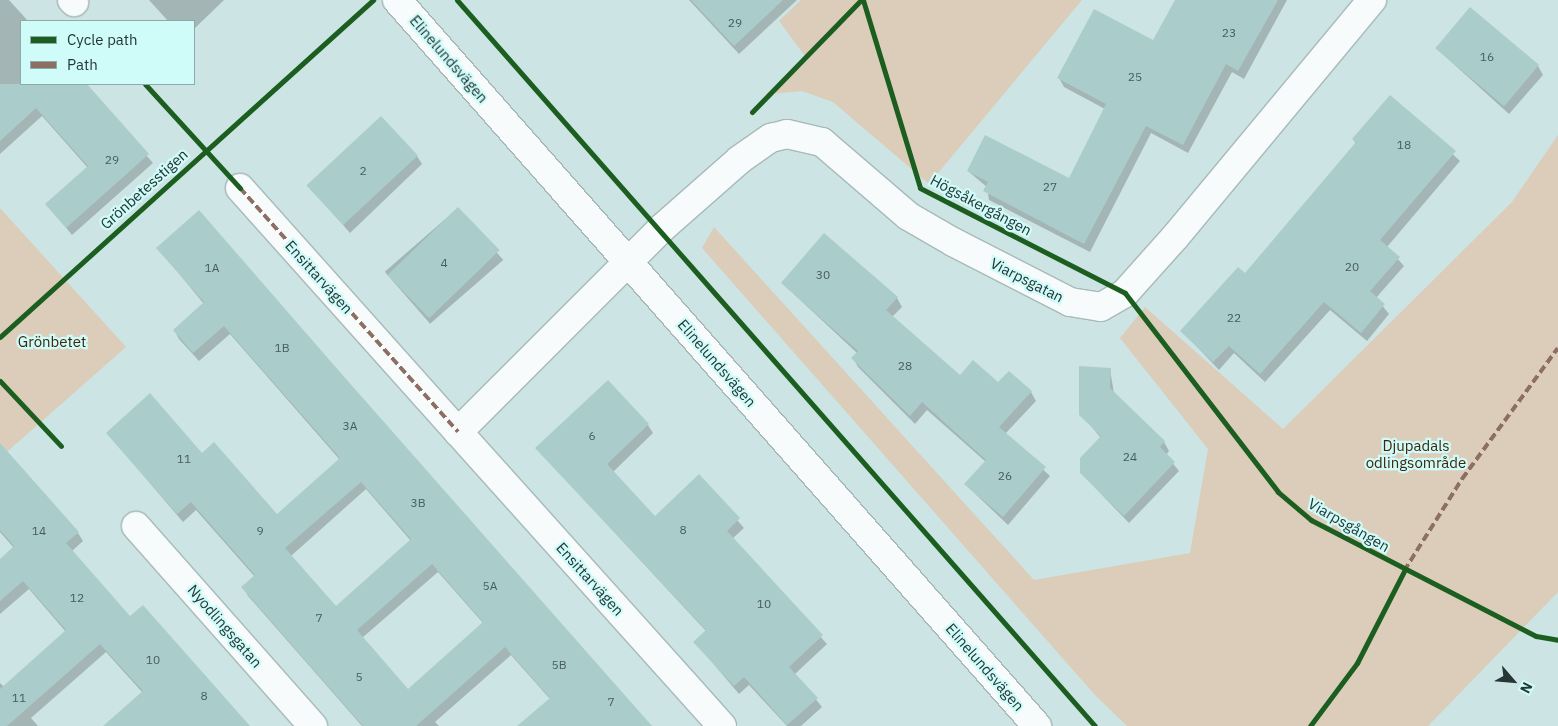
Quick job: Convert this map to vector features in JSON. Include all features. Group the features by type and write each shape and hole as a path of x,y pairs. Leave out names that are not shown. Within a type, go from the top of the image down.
{"street":[{"name":"Elinelundsvägen","path":"397,0 1037,726"},
{"name":"Viarpsgatan","path":"629,263 739,160 771,138 804,135 839,155 908,216 1070,302 1102,307 1125,293 1176,236 1372,0"},
{"name":"Ensittarvägen","path":"240,188 722,726"},
{"path":"458,432 629,263"},
{"name":"Nyodlingsgatan","path":"136,526 313,726"}],"green space":[{"path":"801,0 1082,0 929,184 833,102 802,91 770,94 808,60 779,21"},
{"name":"Djupadals odlingsområde","path":"1558,135 1558,592 1428,726 1127,726 1095,695 702,248 714,227 1034,580 1190,553 1208,449 1120,338 1145,307 1283,429 1512,202"},
{"name":"Grönbetet","path":"0,208 126,347 0,458"}],"building":[{"path":"691,0 783,0 734,46"},
{"path":"1175,0 1278,0 1238,71 1226,64 1183,145 1146,126 1084,244 983,191 988,182 967,171 985,135 1069,178 1106,104 1057,78 1094,9 1153,40"},
{"path":"1470,7 1539,65 1504,106 1435,48"},
{"path":"0,84 88,85 149,154 66,228 45,204 88,166 36,108 0,141"},
{"path":"1390,95 1456,151 1380,240 1400,257 1370,291 1385,304 1361,333 1324,302 1260,374 1229,346 1213,362 1180,331 1238,267 1245,273 1356,142 1352,139"},
{"path":"381,116 418,155 343,225 306,186"},
{"path":"458,207 500,250 429,318 388,275"},
{"path":"199,210 652,726 517,726 550,698 505,647 416,726 363,726 241,587 255,575 191,502 177,514 106,433 150,393 202,453 214,442 277,514 340,458 224,326 193,353 173,330 204,302 156,248","holes":["361,482 411,539 336,606 285,548","432,564 483,622 408,689 357,630"]},
{"path":"824,233 898,297 886,310 960,375 973,360 998,382 1009,371 1032,391 999,427 1046,467 1003,517 964,484 986,460 922,402 910,416 851,358 858,351 781,283"},
{"path":"1079,366 1111,368 1110,388 1165,441 1160,447 1175,462 1124,516 1080,473 1080,458 1101,436 1079,415"},
{"path":"608,380 649,424 607,464 655,516 699,474 740,518 727,531 823,635 789,667 818,698 787,725 744,677 734,686 693,642 706,630 535,448"},
{"path":"0,443 79,532 66,543 130,616 143,605 250,726 103,726 143,691 100,644 7,726 0,726 0,689 66,630 23,581 0,601 0,559 14,546 0,530"}],"marked path":[{"path":"240,188 458,432"},
{"path":"1404,571 1462,479 1558,348"}],"cycle path":[{"name":"Grönbetesstigen","path":"0,337 373,0"},
{"path":"457,0 1095,726"},
{"path":"752,112 861,0"},
{"name":"Högsåkergången","path":"863,0 920,188 1125,293 1278,492 1311,520 1536,636 1558,640"},
{"path":"146,85 240,188"},
{"path":"0,381 61,446"},
{"path":"1310,726 1357,663 1404,571"}]}
